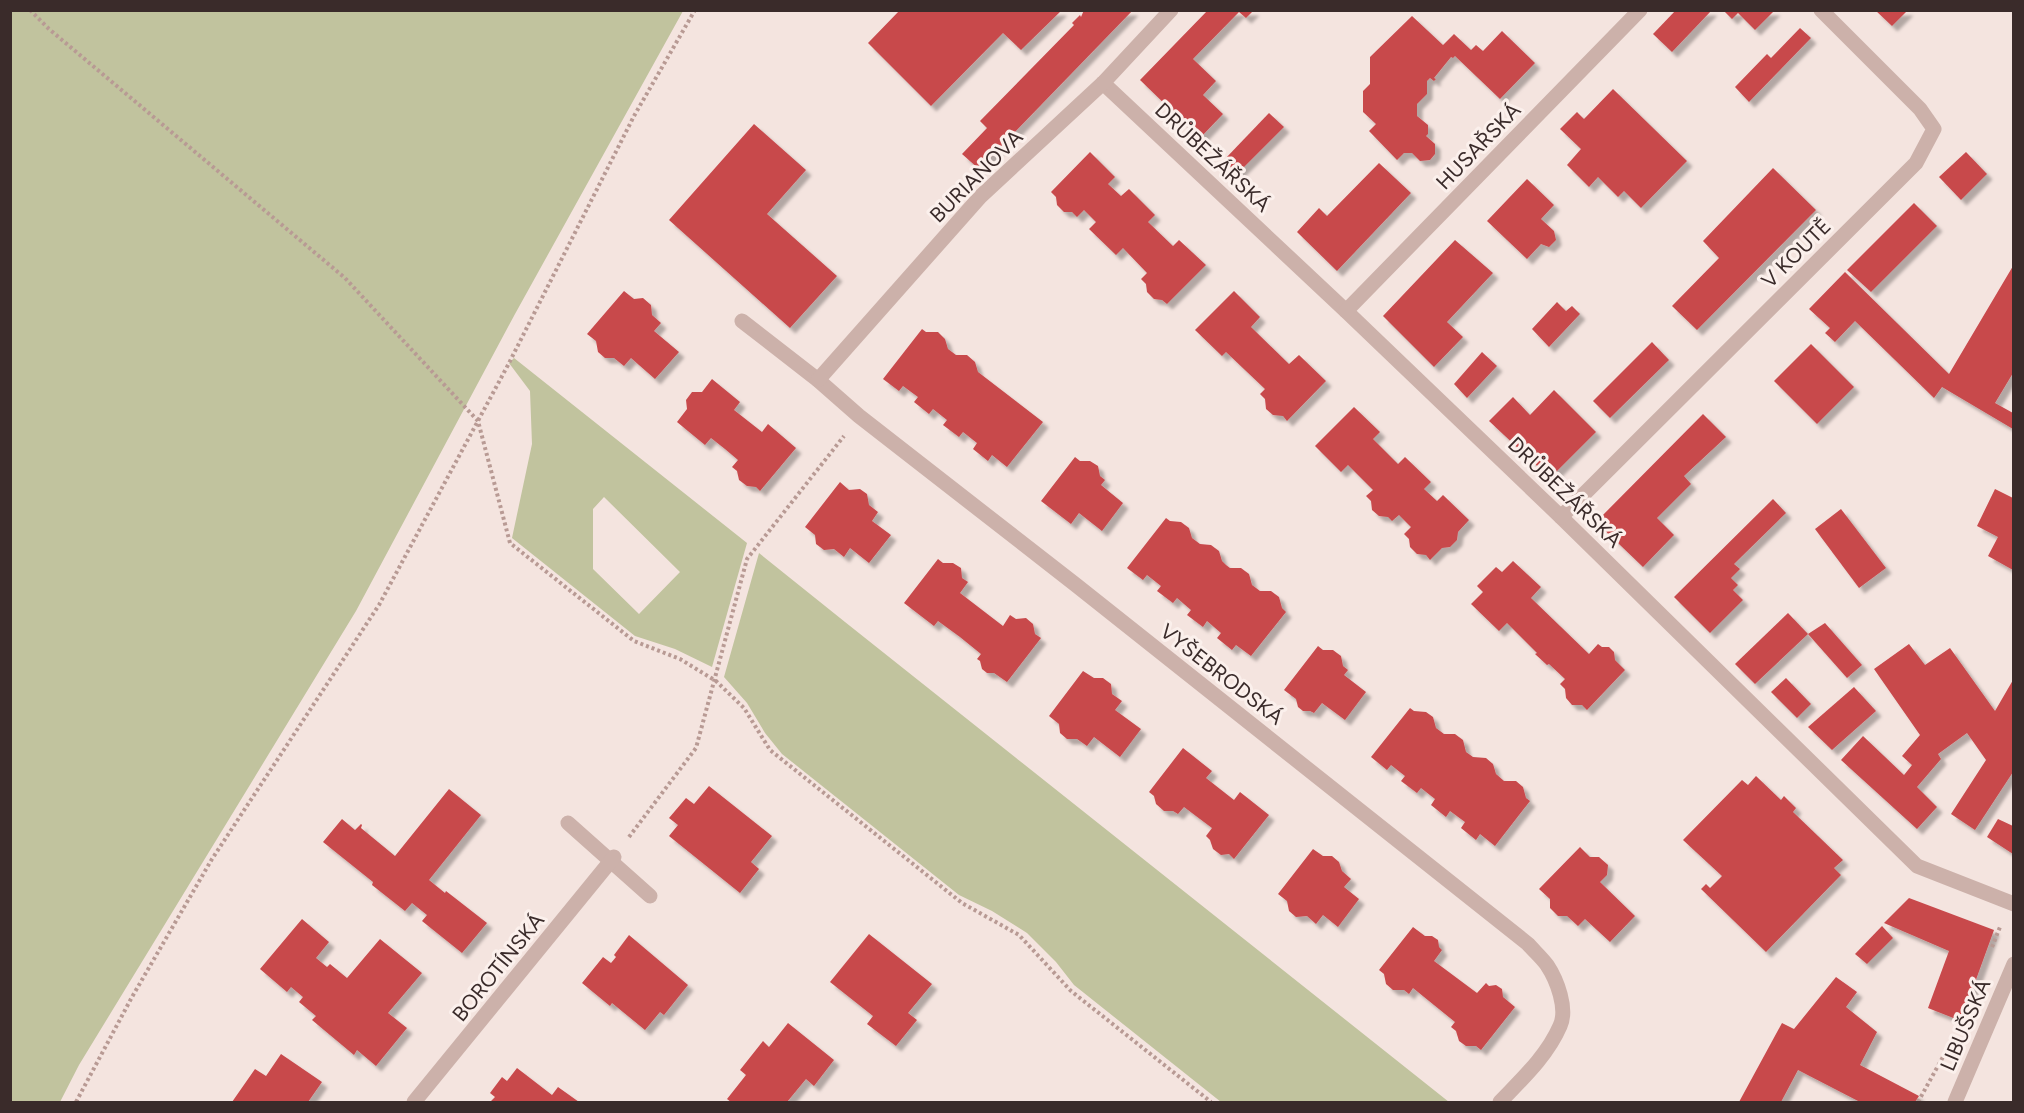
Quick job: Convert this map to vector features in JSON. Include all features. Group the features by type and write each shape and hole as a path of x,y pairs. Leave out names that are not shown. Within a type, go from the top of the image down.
{"street":[{"name":"BURIANOVA","path":"818,380 980,197 1103,82 1171,10"},
{"name":"HUSAŘSKÁ","path":"1346,311 1640,10"},
{"name":"V KOUTĚ","path":"1561,517 1916,163 1934,129 1920,109 1821,10"},
{"name":"DRŮBEŽÁŘSKÁ","path":"1103,82 1561,517 1917,866 2013,904"},
{"name":"VYŠEBRODSKÁ","path":"742,321 1528,944 1547,966 1558,991 1563,1008 1561,1025 1538,1062 1500,1102"},
{"path":"568,824 612,859 650,896"},
{"name":"BOROTÍNSKÁ","path":"414,1102 612,859"},
{"name":"LIBUŠSKÁ","path":"1955,1102 2013,964"}],"path":[{"path":"30,10 58,37 345,278 478,421 510,543 634,641 680,659 716,681 744,708 770,750 962,903 1020,935 1071,991 1211,1102"},
{"path":"76,1102 132,997 212,859 379,605 478,421 634,116 694,10"},
{"path":"612,859 696,748 716,681 747,559 859,416"}],"green space":[{"path":"10,11 683,11 515,314 356,611 79,1065 60,1102 10,1102"},
{"path":"514,358 747,543 712,667 675,649 635,636 512,538 532,444 530,391 509,363","holes":["604,497 680,572 639,614 593,569 593,509"]},
{"path":"759,553 1449,1102 1221,1102 1074,985 1056,962 1027,933 992,911 959,895 782,754 765,733 747,703 724,677"}],"building":[{"path":"900,10 1062,10 1021,50 1003,33 931,106 868,43"},
{"path":"1084,10 1133,10 979,169 962,154 987,128 980,121 1074,25 1072,23 1080,15 1081,17"},
{"path":"1208,10 1254,10 1246,18 1239,12 1193,59 1216,81 1203,95 1223,114 1200,138 1140,80"},
{"path":"1676,10 1712,10 1672,52 1653,34"},
{"path":"1723,10 1775,10 1755,30 1738,13 1732,19"},
{"path":"1875,10 1908,10 1892,26"},
{"path":"1412,16 1443,45 1454,34 1471,50 1476,45 1483,51 1502,31 1535,63 1500,99 1455,56 1451,57 1434,81 1430,78 1427,81 1427,94 1417,104 1417,116 1428,125 1426,136 1435,144 1435,154 1430,160 1420,161 1412,153 1404,153 1397,160 1369,131 1376,124 1363,112 1363,91 1370,84 1370,57"},
{"path":"1800,28 1811,38 1749,102 1735,87 1767,54 1771,58"},
{"path":"1613,89 1687,161 1641,208 1624,191 1618,197 1598,177 1589,187 1567,165 1581,149 1560,129 1577,112 1584,119"},
{"path":"1269,113 1284,127 1237,174 1224,160"},
{"path":"754,124 806,170 767,214 837,276 790,328 669,220"},
{"path":"1090,152 1115,177 1108,184 1121,196 1129,189 1155,215 1148,222 1173,246 1179,240 1206,265 1167,304 1162,300 1154,299 1147,292 1146,284 1141,279 1147,273 1123,248 1116,255 1089,229 1096,222 1084,210 1077,217 1072,212 1064,212 1057,205 1056,197 1051,192"},
{"path":"1966,152 1987,174 1961,200 1939,177"},
{"path":"1379,163 1411,193 1337,271 1297,232 1319,208 1327,216"},
{"path":"1773,168 1816,210 1697,330 1672,306 1719,258 1703,241"},
{"path":"1527,179 1554,205 1541,219 1554,231 1556,240 1549,247 1541,244 1527,259 1487,221"},
{"path":"1914,203 1937,226 1871,292 1847,270"},
{"path":"1455,240 1493,273 1447,322 1463,337 1434,367 1383,316"},
{"path":"2013,266 2013,373 1995,403 2013,413 2013,429 1942,387 1934,398 1855,321 1835,342 1825,333 1830,328 1809,309 1845,272 1949,374"},
{"path":"624,291 634,299 643,298 651,305 652,315 661,323 654,331 679,352 655,379 631,358 624,366 614,358 605,358 598,352 596,341 587,334"},
{"path":"1234,291 1260,317 1251,327 1289,364 1299,355 1326,381 1287,421 1283,416 1273,415 1266,409 1265,399 1260,394 1265,389 1226,352 1222,356 1195,330"},
{"path":"1557,302 1566,311 1572,306 1580,314 1549,347 1532,329"},
{"path":"922,329 926,332 938,332 945,339 948,349 956,355 967,355 975,362 978,372 1043,422 1007,467 992,455 988,461 973,449 977,443 963,432 959,437 943,425 947,420 933,409 929,414 914,402 918,397 903,386 899,391 883,379"},
{"path":"1652,342 1669,360 1610,418 1593,401"},
{"path":"1811,344 1854,387 1817,424 1774,381"},
{"path":"1482,352 1497,366 1467,398 1454,384"},
{"path":"712,379 740,402 734,410 762,432 768,424 796,448 760,491 739,480 737,471 732,467 738,460 725,449 711,438 705,445 677,422 687,409 686,400 692,392 702,392"},
{"path":"1554,390 1596,432 1550,478 1489,421 1513,397 1530,415"},
{"path":"1354,407 1380,432 1373,439 1398,464 1405,457 1431,482 1424,489 1437,501 1443,495 1469,520 1458,532 1457,540 1450,547 1442,548 1430,560 1426,555 1417,554 1410,547 1409,539 1404,534 1411,527 1399,515 1392,521 1388,517 1379,516 1372,510 1371,501 1366,496 1373,490 1348,465 1341,472 1315,446"},
{"path":"1703,414 1726,437 1684,476 1691,484 1657,518 1674,535 1643,567 1596,522"},
{"path":"1075,457 1080,461 1090,461 1098,466 1100,476 1105,480 1101,485 1123,503 1102,531 1079,513 1071,524 1041,501"},
{"path":"840,482 849,490 860,489 867,494 869,505 878,512 872,521 891,535 869,563 850,548 844,557 834,549 824,550 816,544 815,535 805,527"},
{"path":"1995,489 2013,498 2013,570 1988,556 1998,537 1977,526"},
{"path":"1773,499 1786,513 1734,564 1740,569 1731,578 1738,585 1733,590 1743,600 1710,633 1674,597"},
{"path":"1841,509 1886,568 1859,588 1815,529"},
{"path":"1166,518 1170,521 1181,522 1189,528 1192,538 1200,544 1211,545 1219,551 1222,561 1230,568 1241,568 1249,574 1252,585 1260,591 1271,591 1279,597 1282,608 1286,612 1251,656 1236,645 1232,650 1217,638 1221,633 1207,621 1203,627 1187,615 1191,610 1177,598 1173,603 1157,591 1161,586 1147,575 1143,580 1127,568"},
{"path":"938,559 943,563 953,563 961,568 962,578 968,582 960,593 1003,626 1010,615 1016,619 1026,618 1033,624 1035,634 1041,638 1007,682 994,673 987,673 982,669 977,659 981,654 960,637 938,621 934,626 904,603"},
{"path":"1513,561 1541,587 1531,598 1589,654 1598,644 1602,647 1609,647 1614,652 1615,660 1625,670 1587,710 1582,705 1572,705 1566,698 1565,689 1560,684 1565,679 1535,654 1537,653 1507,623 1499,631 1471,604 1483,592 1477,586 1496,567 1502,572"},
{"path":"1788,613 1808,634 1755,684 1735,664"},
{"path":"1825,623 1862,665 1847,678 1808,634"},
{"path":"1909,644 1925,665 1950,648 1995,711 2013,680 2013,772 1975,830 1951,814 1986,760 1967,733 1938,754 1941,759 1917,787 1937,807 1917,829 1841,760 1863,736 1904,775 1912,765 1902,756 1920,735 1874,669"},
{"path":"1318,646 1323,650 1333,650 1341,656 1343,666 1348,670 1344,675 1366,692 1345,720 1322,703 1314,713 1303,711 1298,707 1296,699 1284,690"},
{"path":"1083,671 1094,678 1103,678 1111,684 1112,694 1122,701 1115,710 1141,729 1120,757 1094,737 1087,746 1077,739 1067,739 1060,733 1059,724 1049,716"},
{"path":"1786,678 1811,704 1797,718 1771,692"},
{"path":"1854,687 1876,711 1832,750 1808,727"},
{"path":"1410,708 1414,711 1426,712 1433,717 1436,728 1444,734 1455,734 1463,740 1466,752 1473,757 1486,758 1493,764 1496,774 1504,781 1516,781 1523,787 1526,798 1530,801 1495,846 1480,834 1476,840 1461,828 1465,822 1450,811 1446,817 1431,805 1435,799 1421,788 1417,793 1401,781 1405,776 1391,765 1387,770 1371,757"},
{"path":"1183,748 1212,771 1206,778 1234,800 1240,792 1269,815 1234,859 1229,854 1221,855 1213,849 1206,836 1212,828 1184,807 1178,814 1173,811 1164,811 1156,804 1154,796 1149,792"},
{"path":"1756,776 1781,800 1784,796 1796,808 1793,812 1843,860 1834,868 1841,875 1766,952 1701,889 1706,884 1710,888 1722,876 1683,840 1742,780 1748,785"},
{"path":"709,786 772,836 751,862 759,869 740,893 669,836 678,825 669,818 686,798 694,804"},
{"path":"449,789 481,815 429,880 487,923 462,953 422,921 427,915 412,903 405,911 323,842 342,819 355,830 361,824 361,828 395,856"},
{"path":"1998,819 2013,826 2013,854 1987,837"},
{"path":"1580,847 1590,857 1599,857 1608,865 1607,875 1600,882 1635,916 1610,942 1585,919 1578,926 1567,916 1558,916 1550,908 1550,899 1539,889"},
{"path":"1313,849 1323,856 1332,856 1339,862 1342,871 1351,879 1344,887 1359,899 1338,927 1323,915 1316,924 1307,916 1296,917 1289,911 1287,901 1278,894"},
{"path":"1909,898 1994,930 1961,1021 1928,1008 1949,951 1884,923"},
{"path":"302,919 329,942 316,958 327,967 330,964 347,978 380,939 422,973 388,1013 407,1028 376,1066 357,1050 354,1055 312,1020 316,1016 299,1002 303,997 291,987 287,992 260,969"},
{"path":"1882,926 1893,938 1867,964 1855,954"},
{"path":"1413,927 1425,936 1432,936 1438,940 1442,950 1434,961 1477,993 1486,983 1489,986 1496,985 1502,989 1503,997 1515,1007 1481,1050 1476,1046 1466,1046 1459,1041 1456,1031 1451,1027 1455,1022 1413,988 1409,994 1404,990 1393,990 1386,984 1384,974 1379,970"},
{"path":"869,934 932,984 908,1013 917,1020 896,1046 867,1024 873,1016 830,982"},
{"path":"629,935 688,985 664,1015 660,1012 645,1030 612,1003 610,1006 582,983 603,957 611,963 616,957 614,955"},
{"path":"1836,977 1857,992 1846,1007 1877,1032 1860,1065 1919,1096 1915,1102 1860,1102 1798,1070 1781,1102 1739,1102 1782,1023 1794,1029"},
{"path":"788,1023 834,1060 814,1086 806,1079 787,1102 731,1102 727,1099 746,1075 740,1070 763,1041 769,1047"},
{"path":"281,1054 322,1082 308,1102 232,1102 255,1069 266,1076"},
{"path":"517,1068 552,1095 558,1087 579,1102 490,1102 495,1097 490,1093 502,1077 507,1081"}]}
